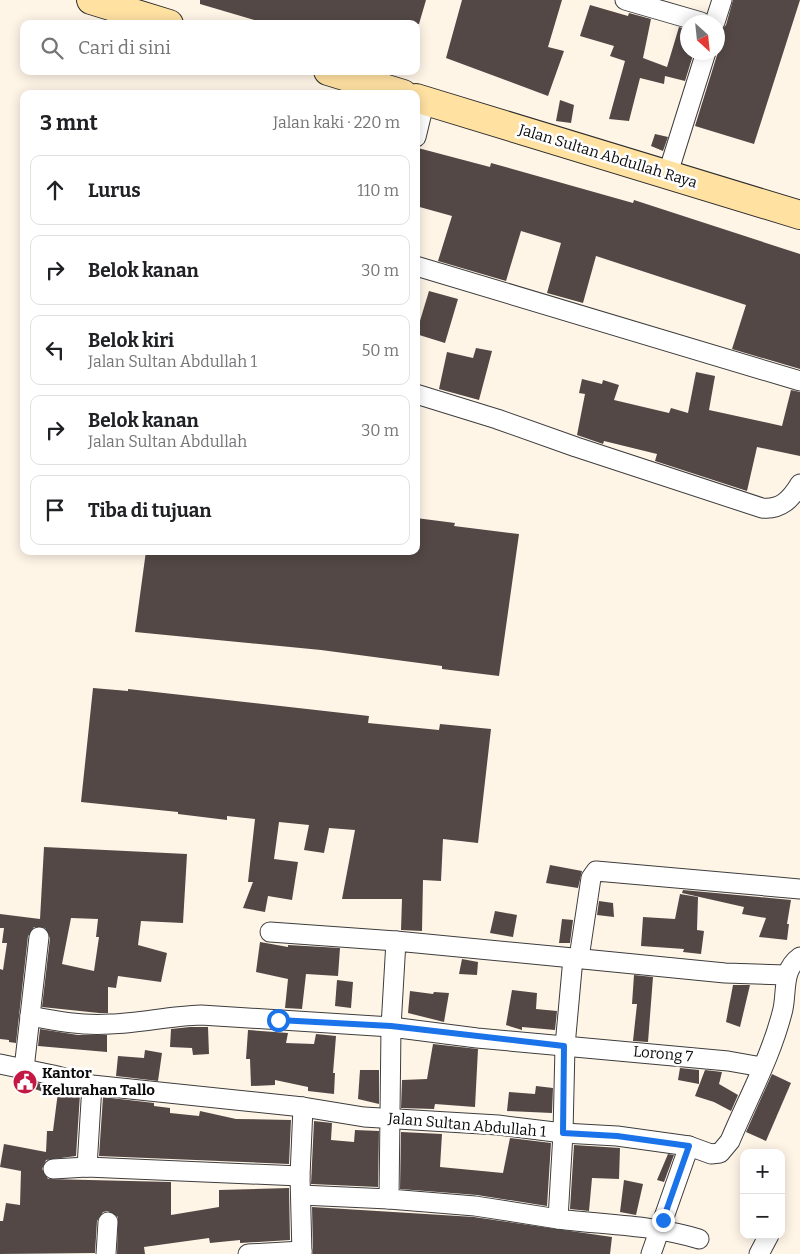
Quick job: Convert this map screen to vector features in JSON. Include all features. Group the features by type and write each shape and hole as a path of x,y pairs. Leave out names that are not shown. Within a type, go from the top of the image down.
{"main road":[{"path":"91,0 141,8 162,20"},
{"name":"Jalan Sultan Abdullah Raya","path":"341,75 392,90"},
{"name":"Jalan Sultan Abdullah Raya","path":"420,99 800,215"}],"street":[{"path":"625,0 680,16"},
{"path":"717,15 722,0"},
{"path":"668,174 704,60"},
{"path":"420,267 800,381"},
{"path":"420,395 497,419 762,508 772,509 782,505 800,484"},
{"path":"558,1219 563,1133 564,1046 576,958 591,878 596,871 800,889"},
{"path":"270,932 396,941 725,973 786,975 791,965 800,957"},
{"path":"24,1069 39,937"},
{"path":"389,1199 391,1026 396,941"},
{"name":"Jalan Sultan Abdullah 1","path":"0,1064 92,1086 303,1107 391,1119 498,1125 563,1133 617,1136 689,1146 714,1154 720,1153 726,1147 793,997 786,975"},
{"name":"Lorong 7","path":"30,1016 80,1024 110,1024 175,1016 201,1015 391,1026 564,1046 690,1056 762,1067"},
{"path":"87,1167 92,1086"},
{"path":"248,1254 302,1252 300,1176 303,1107"},
{"path":"651,1254 689,1146"},
{"path":"53,1169 87,1167 300,1176"},
{"path":"301,1195 389,1199 475,1206 558,1219 660,1229 700,1239"},
{"path":"106,1254 108,1222"},
{"path":"759,1254 766,1239"}],"building":[{"path":"200,0 426,0 420,21 254,20 200,4"},
{"path":"462,0 562,0 548,47 564,51 548,96 446,58"},
{"path":"733,0 800,0 754,144 695,126 716,60 725,60 726,25"},
{"path":"590,5 628,16 629,13 651,19 643,58 667,67 680,27 680,60 692,60 685,81 665,76 664,84 640,78 629,121 609,119 625,61 610,56 614,46 580,36"},
{"path":"560,100 574,105 571,123 556,121"},
{"path":"655,134 668,137 663,151 651,146"},
{"path":"420,149 490,167 491,163 633,203 634,200 800,254 800,369 732,349 746,305 596,256 583,303 547,293 561,243 521,231 506,281 438,261 452,216 420,207"},
{"path":"429,291 458,299 445,343 420,335 420,321"},
{"path":"476,348 492,351 479,400 439,389 447,352 473,358"},
{"path":"696,372 715,376 709,410 782,426 791,390 800,392 800,456 757,447 747,491 655,461 657,454 604,441 603,444 577,435 585,394 579,393 582,379 602,384 603,380 619,385 614,400 669,413 671,408 688,413"},
{"path":"420,519 455,523 454,526 519,534 499,676 442,669 442,666 321,650 135,632 145,555 420,555"},
{"path":"93,688 128,691 128,689 369,716 368,723 439,730 440,724 491,729 478,843 443,839 441,881 423,880 422,931 401,930 402,899 342,899 355,830 329,828 324,853 304,850 309,825 279,822 274,859 298,862 292,900 268,896 265,912 243,908 253,882 248,882 255,819 227,816 227,820 178,814 178,812 81,802"},
{"path":"44,847 187,854 183,923 141,921 138,945 167,953 161,982 118,976 116,988 108,987 108,1013 42,1007 50,938 45,928 34,927 28,936 16,1043 9,1042 9,1040 0,1039 0,969 3,970 7,943 2,943 4,928 0,928 0,914 40,919","holes":["71,918 98,919 96,937 99,937 94,971 62,964"]},
{"path":"550,865 582,871 578,888 546,883"},
{"path":"683,890 791,900 787,924 789,924 787,940 759,937 766,918 742,914 744,907 682,893"},
{"path":"680,894 698,897 697,930 704,931 701,954 683,952 684,949 641,946 643,917 675,919"},
{"path":"599,901 613,903 614,917 597,915"},
{"path":"495,911 517,915 513,937 490,933"},
{"path":"562,919 573,920 570,943 559,943"},
{"path":"260,942 288,947 288,945 340,948 338,976 306,974 302,1009 285,1008 288,979 256,972"},
{"path":"462,959 478,962 477,975 459,974"},
{"path":"634,975 653,977 648,1042 633,1041 637,1004 632,1004"},
{"path":"337,980 353,982 351,1008 335,1006"},
{"path":"733,985 750,985 740,1027 726,1022"},
{"path":"512,990 537,993 536,1009 557,1011 555,1030 522,1027 522,1030 506,1025"},
{"path":"410,991 433,994 434,992 449,993 444,1022 408,1013"},
{"path":"208,1027 209,1054 193,1055 192,1048 170,1047 171,1029"},
{"path":"40,1029 78,1035 107,1035 107,1052 38,1046"},
{"path":"248,1030 288,1033 286,1043 314,1044 316,1034 336,1036 333,1073 335,1073 334,1094 308,1091 308,1087 275,1080 275,1085 251,1086 250,1059 246,1059"},
{"path":"433,1044 478,1049 475,1107 435,1104 434,1109 401,1108 402,1080 427,1079"},
{"path":"145,1050 162,1053 158,1081 116,1076 118,1056 144,1058"},
{"path":"680,1068 699,1070 699,1084 678,1080"},
{"path":"360,1070 379,1070 379,1104 358,1099"},
{"path":"705,1070 722,1072 719,1084 738,1095 731,1111 714,1102 695,1096"},
{"path":"772,1074 791,1083 766,1141 746,1132"},
{"path":"33,1082 55,1087 52,1095 32,1088"},
{"path":"536,1086 553,1088 552,1113 507,1111 509,1092 535,1094"},
{"path":"58,1092 80,1094 76,1156 46,1160 42,1169 48,1179 171,1182 171,1215 219,1207 219,1190 289,1188 290,1240 240,1243 240,1240 210,1243 209,1238 144,1247 145,1254 117,1254 118,1217 108,1211 103,1212 97,1221 95,1253 0,1254 0,1221 3,1221 6,1203 20,1205 21,1171 0,1167 4,1144 46,1152 47,1131 53,1131"},
{"path":"103,1097 154,1103 154,1106 170,1108 170,1113 199,1116 200,1111 236,1119 291,1120 289,1164 99,1156"},
{"path":"314,1121 332,1123 331,1140 354,1142 355,1130 379,1131 378,1187 311,1184"},
{"path":"401,1132 442,1134 440,1167 503,1173 510,1138 551,1143 547,1206 477,1195 400,1189"},
{"path":"574,1145 620,1148 619,1179 592,1178 589,1211 570,1209"},
{"path":"668,1154 674,1155 664,1182 657,1180"},
{"path":"624,1180 643,1184 636,1215 620,1212"},
{"path":"312,1207 474,1217 612,1237 610,1254 313,1254"}],"place":[{"name":"Kantor Kelurahan Tallo","path":"25,1082"}],"route":[{"path":"278,1020 391,1026 478,1038 564,1046 563,1133 617,1136 689,1146 663,1220"}]}
